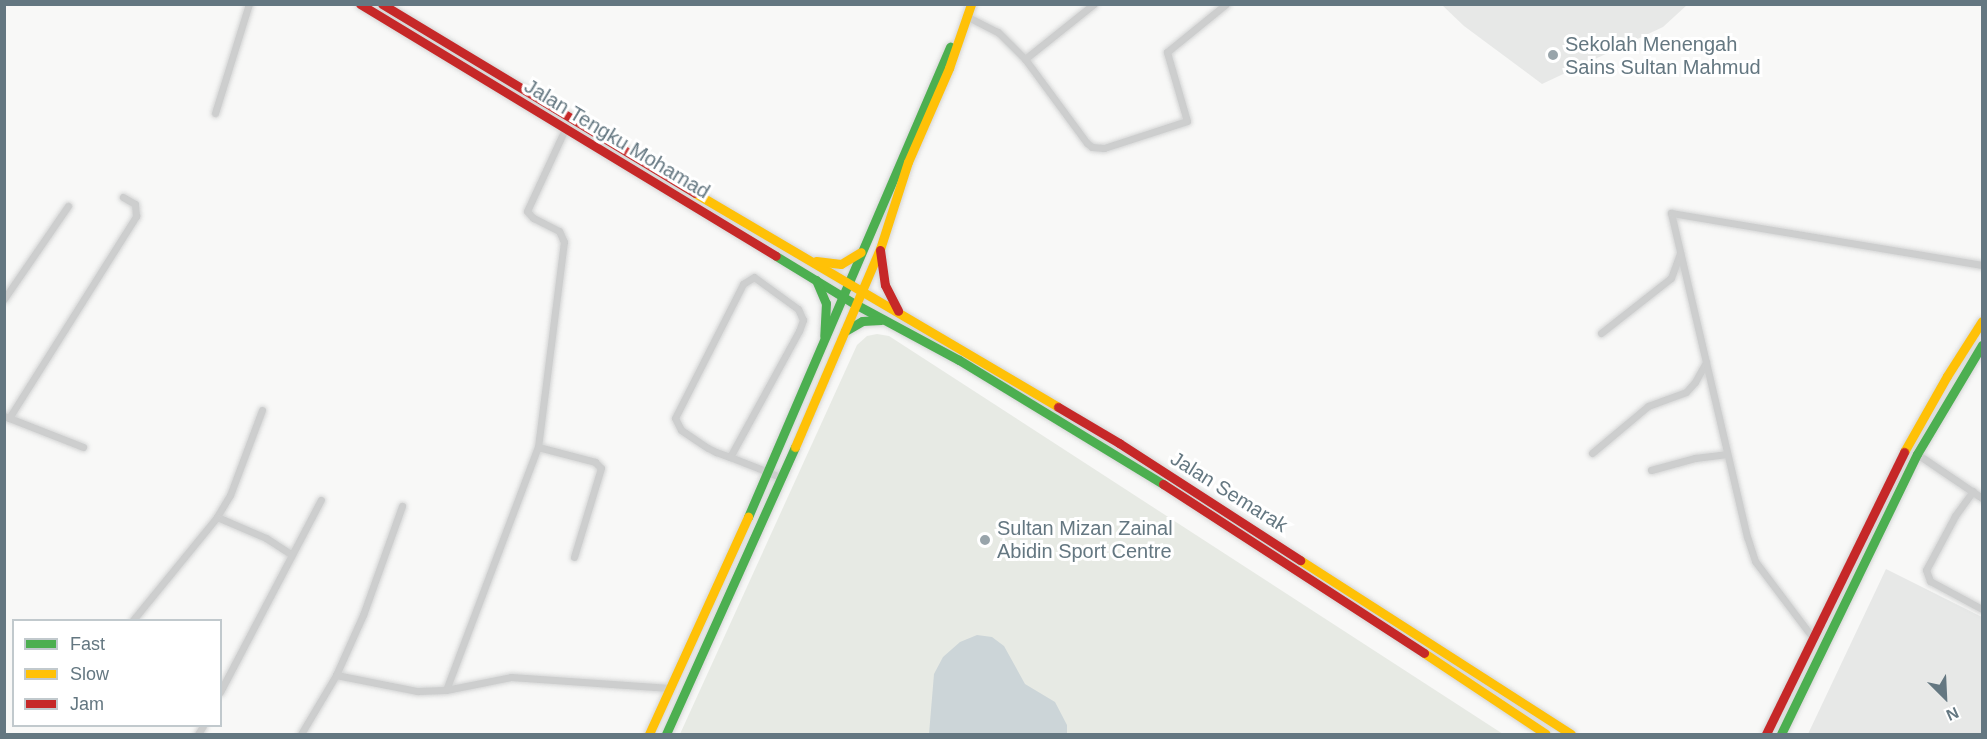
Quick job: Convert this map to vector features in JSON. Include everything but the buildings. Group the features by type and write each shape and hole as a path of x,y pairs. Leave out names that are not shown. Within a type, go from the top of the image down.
{"main road":[{"name":"Jalan Tengku Mohamad","path":"360,4 855,304"},
{"name":"Jalan Tengku Mohamad","path":"382,4 799,256 861,291"},
{"path":"649,735 768,472 941,65 971,4"},
{"path":"666,735 782,478 880,249 908,162 949,68 964,19"},
{"path":"880,249 885,285 900,313"},
{"path":"799,256 836,265 851,260 863,251"},
{"path":"816,279 826,303 822,344"},
{"name":"Jalan Semarak","path":"861,291 1128,449 1571,735"},
{"name":"Jalan Semarak","path":"855,304 959,360 1222,520 1546,735"},
{"path":"843,332 862,321 887,321"},
{"path":"1766,735 1912,437 1983,321"},
{"path":"1781,735 1917,454 1982,346"}],"street":[{"path":"215,113 249,4"},
{"path":"1025,59 1094,4"},
{"path":"964,19 998,32 1025,59 1087,143 1092,147 1104,148 1187,121 1167,52 1226,4"},
{"path":"446,690 538,447 564,242 559,231 533,218 527,211 565,129"},
{"path":"83,447 7,417 136,216 135,204 123,197"},
{"path":"4,299 68,206"},
{"path":"1814,638 1755,561 1727,454 1671,213 1983,265"},
{"path":"1601,333 1671,278 1680,253"},
{"path":"730,458 800,331 803,320 798,309 754,277 743,284 675,418 681,430 708,448 730,458 782,478"},
{"path":"1592,453 1648,406 1686,392 1695,382 1706,362"},
{"path":"135,619 217,517 230,495 262,410"},
{"path":"538,447 595,462 601,468 574,557"},
{"path":"1651,470 1695,458 1727,454"},
{"path":"1917,454 1983,498"},
{"path":"1973,491 1955,516 1926,570 1930,581 1983,609"},
{"path":"222,688 321,500"},
{"path":"301,735 336,675 363,615 402,506"},
{"path":"217,517 266,538 292,555"},
{"path":"336,675 417,691 446,690 511,677 670,688"}],"shaded area":[{"name":"Sekolah Menengah Sains Sultan Mahmud","path":"1442,5 1687,5 1663,27 1542,84 1464,26"},
{"name":"Sultan Mizan Zainal Abidin Sport Centre","path":"877,334 889,336 1503,734 680,734 857,345 867,336"},
{"path":"1886,569 1982,617 1982,734 1808,734"},
{"path":"977,635 992,637 1004,646 1025,684 1055,702 1067,725 1067,734 929,734 934,674 943,657 960,642"}],"traffic: fast":[{"path":"748,517 950,47"},
{"path":"776,256 855,304 959,360 1163,484"},
{"path":"816,280 826,303 824,336"},
{"path":"845,331 862,321 881,320"},
{"path":"1781,734 1917,454 1982,345"},
{"path":"666,734 795,447"}],"traffic: slow":[{"path":"795,447 880,249 908,162 949,68 971,4"},
{"path":"695,193 1058,407"},
{"path":"816,261 841,264 861,252"},
{"path":"1904,452 1947,376 1982,321"},
{"path":"649,734 748,517"},
{"path":"1300,560 1571,734"},
{"path":"1424,653 1546,734"}],"traffic: jam":[{"path":"360,4 776,256"},
{"path":"382,4 695,193"},
{"path":"880,250 885,285 898,311"},
{"path":"1058,407 1119,443 1300,560"},
{"path":"1766,734 1904,452"},
{"path":"1163,484 1424,653"}],"place":[{"name":"Sekolah Menengah Sains Sultan Mahmud","path":"1553,55"},
{"name":"Sultan Mizan Zainal Abidin Sport Centre","path":"985,540"}]}
